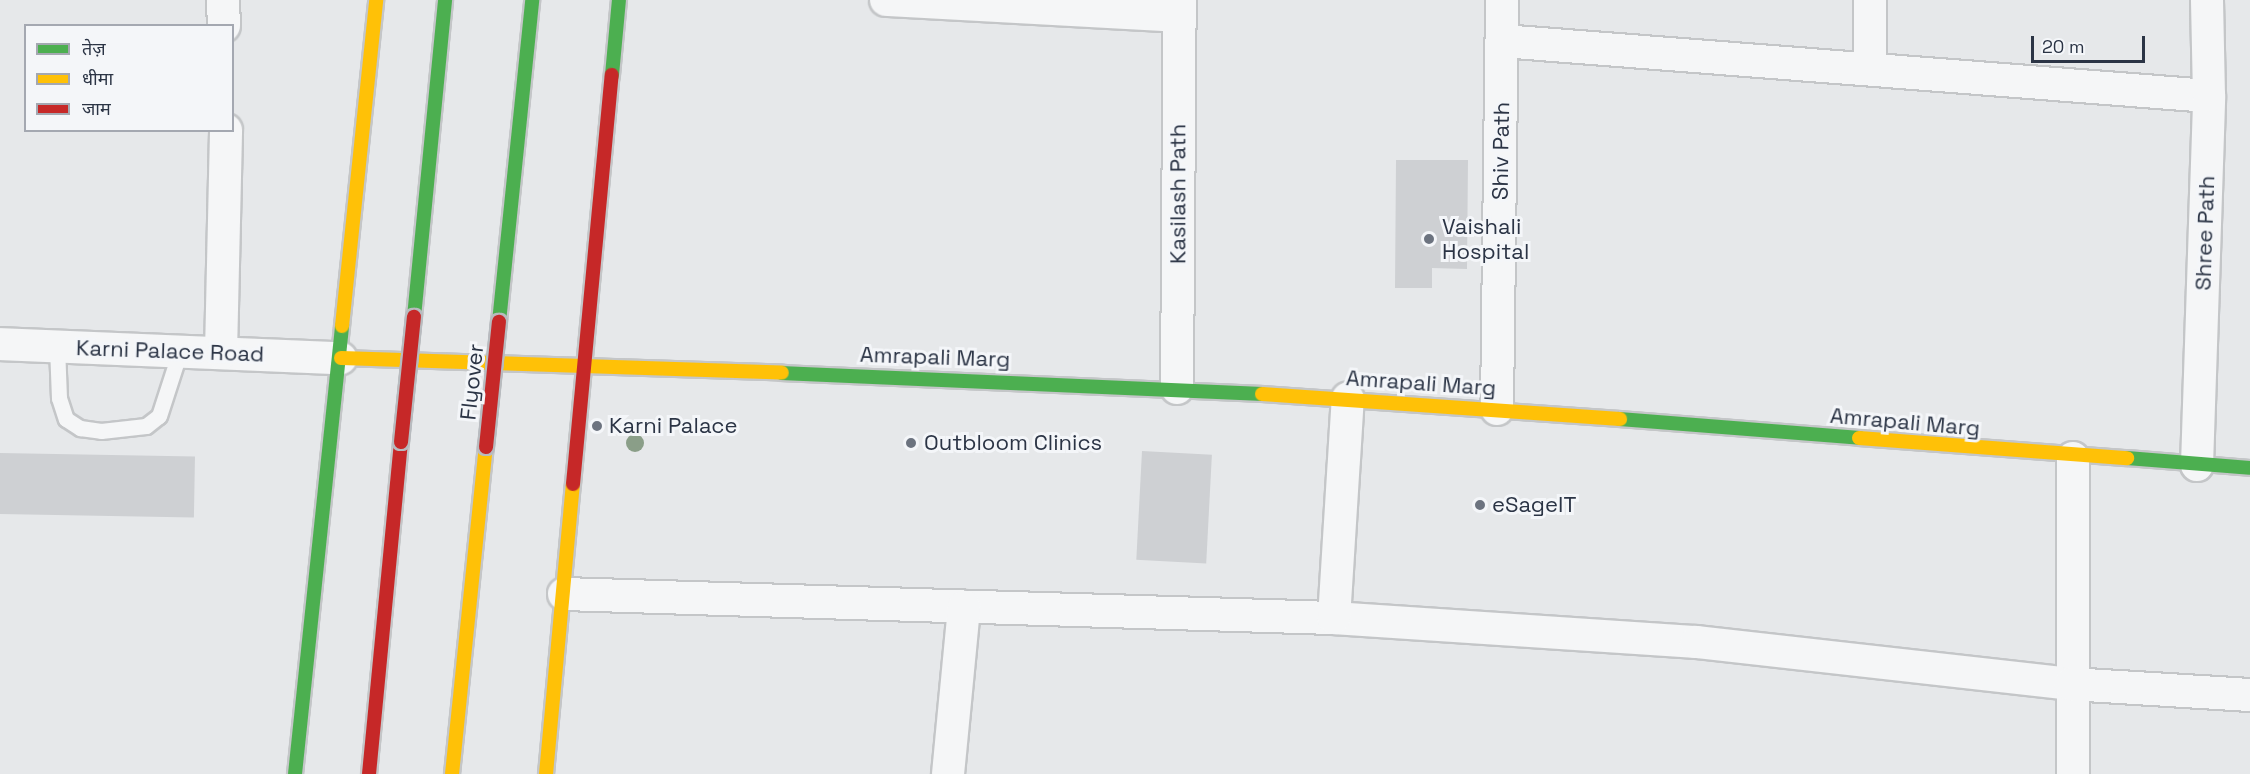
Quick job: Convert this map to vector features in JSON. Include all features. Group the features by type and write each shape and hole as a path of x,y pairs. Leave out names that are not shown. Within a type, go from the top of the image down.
{"main road":[{"path":"296,774 341,358 376,0"},
{"path":"369,774 445,0"},
{"name":"Flyover","path":"452,774 532,0"},
{"path":"546,774 587,364 619,0"},
{"name":"Amrapali Marg","path":"341,358 587,364 1177,388 1497,409 2073,458 2250,468"}],"street":[{"path":"223,0 224,24"},
{"path":"886,0 1180,8"},
{"name":"Shiv Path","path":"1497,409 1502,0"},
{"path":"1870,0 1870,69"},
{"name":"Shree Path","path":"2197,465 2209,96 2207,0"},
{"name":"Kasilash Path","path":"1177,388 1180,8"},
{"path":"1502,41 2209,96"},
{"path":"221,353 226,132"},
{"name":"Karni Palace Road","path":"0,344 341,358"},
{"path":"1334,618 1348,398"},
{"path":"2073,458 2070,684 2073,774"},
{"path":"564,594 1334,618 1696,642 2070,684 2250,695"},
{"path":"948,774 964,607"}],"lane":[{"path":"57,346 59,398 66,419 80,428 101,431 146,426 159,416 180,351"}],"building":[{"path":"1396,160 1468,160 1467,269 1432,268 1432,288 1395,288"},
{"path":"1142,451 1212,455 1206,564 1136,560"},
{"path":"0,453 195,456 194,517 0,514"}],"traffic: fast":[{"path":"414,317 445,0"},
{"path":"499,322 532,0"},
{"path":"612,75 619,0"},
{"path":"295,774 342,326"},
{"path":"782,373 1262,394"},
{"path":"1620,419 1859,438"},
{"path":"2127,458 2250,468"}],"traffic: slow":[{"path":"342,326 376,0"},
{"path":"341,358 782,373"},
{"path":"1262,394 1620,419"},
{"path":"1859,438 2127,458"},
{"path":"452,774 486,447"},
{"path":"546,774 573,484"}],"traffic: jam":[{"path":"573,484 612,75"},
{"path":"401,442 414,317"},
{"path":"486,447 499,322"},
{"path":"369,774 401,442"}],"place":[{"name":"Vaishali Hospital","path":"1429,239"},
{"name":"Karni Palace","path":"597,426"},
{"name":"Outbloom Clinics","path":"911,443"},
{"name":"eSageIT","path":"1480,505"}]}
